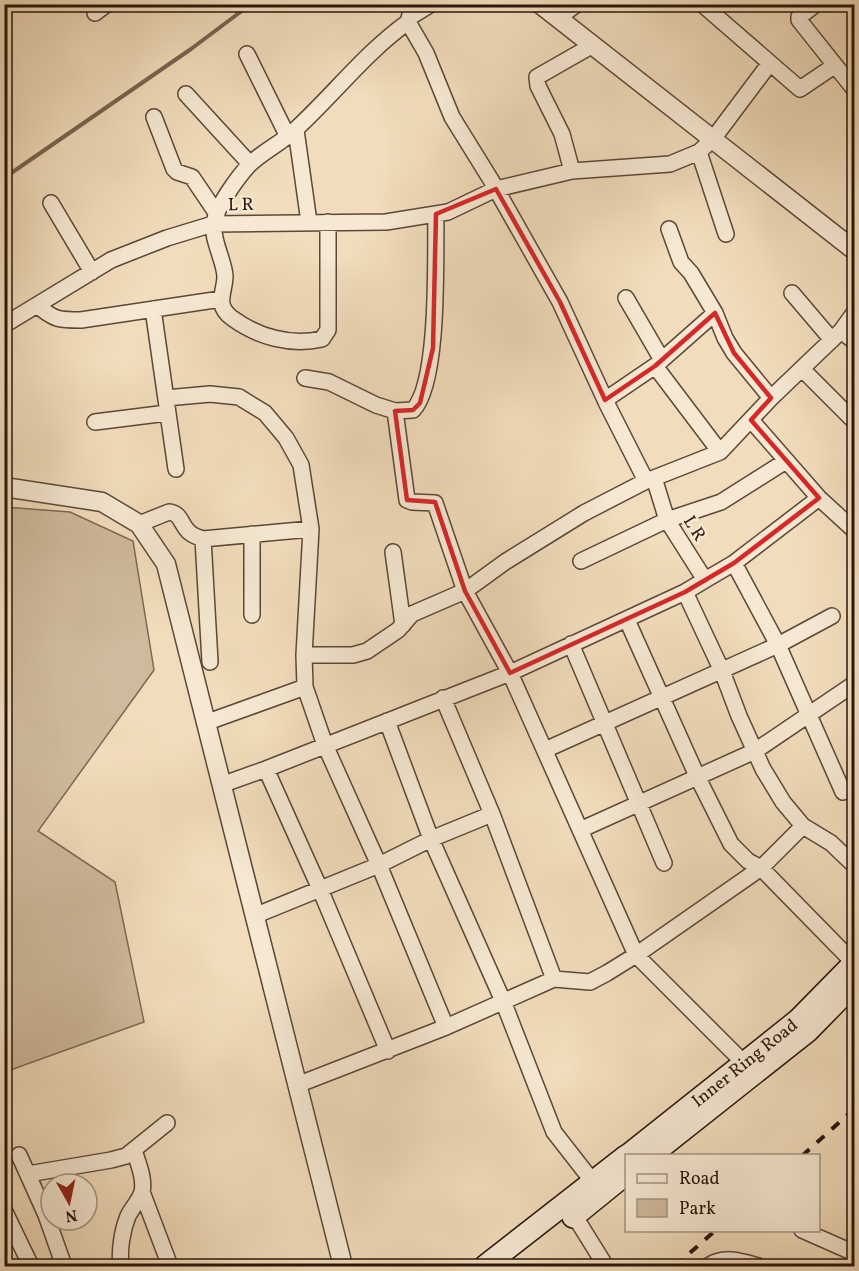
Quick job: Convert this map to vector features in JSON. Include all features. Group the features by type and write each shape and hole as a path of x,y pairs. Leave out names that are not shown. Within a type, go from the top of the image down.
{"main road":[{"name":"Inner Ring Road","path":"630,1154 798,1020 854,963"},
{"name":"Inner Ring Road","path":"651,1154 808,1031 855,984"},
{"name":"Inner Ring Road","path":"485,1266 625,1158"},
{"path":"509,1266 625,1176"}],"street":[{"path":"215,219 229,193 250,164 292,133 410,15 431,4"},
{"path":"540,4 855,250"},
{"path":"558,18 577,4"},
{"path":"702,4 800,89 834,66"},
{"path":"816,4 799,20 834,66 855,89"},
{"name":"L R","path":"410,15 452,117 560,302 605,400 650,479 667,520 705,580"},
{"path":"572,171 562,134 538,86 537,77 592,45"},
{"path":"247,54 292,133 309,222"},
{"name":"L R","path":"4,325 111,260 215,219 386,222 448,212 496,189 572,171 670,164 699,152 713,139 770,63"},
{"path":"186,94 250,164"},
{"path":"154,117 174,169 192,177 215,219 225,277 220,299 229,315 246,327 272,339 306,343 322,339 328,330 328,222"},
{"path":"699,152 726,234"},
{"path":"51,203 92,272"},
{"path":"305,378 329,382 375,405 396,411 413,410 420,403 433,348 436,214"},
{"path":"669,229 681,262 697,282 715,313 725,338 771,398"},
{"path":"792,293 837,335 855,341"},
{"path":"626,298 659,363 720,452"},
{"path":"37,305 59,320 81,320 220,299"},
{"path":"153,309 176,469"},
{"path":"605,400 659,363 715,313"},
{"path":"304,654 353,655 366,651 398,630 412,614 465,591 505,562 584,513 650,479 720,452 771,398 837,335 855,313"},
{"path":"802,369 855,421"},
{"path":"95,422 210,394 239,397 265,413 286,438 301,465 311,529 304,654 305,687 325,745 379,865 446,1027"},
{"path":"396,411 406,500 435,503 465,591 510,673 636,955 744,1063"},
{"path":"751,420 819,498 835,514 852,523"},
{"path":"581,561 667,520 722,502 786,461"},
{"path":"4,487 102,502 139,524 165,564 343,1266"},
{"path":"221,785 510,673 627,620 684,592 734,562 819,498"},
{"path":"139,524 174,512 188,531 203,539 311,529"},
{"path":"252,534 252,615"},
{"path":"203,539 210,662"},
{"path":"393,552 403,625"},
{"path":"734,562 778,645 843,792"},
{"path":"684,592 722,671 755,751 783,802 803,826 831,843 855,865"},
{"path":"545,750 778,645 832,616"},
{"path":"627,620 697,777 731,844 748,861 761,868 854,963"},
{"path":"571,644 664,863"},
{"path":"580,830 755,751 808,713 855,684"},
{"path":"206,723 305,687"},
{"path":"443,698 492,814 554,979"},
{"path":"387,722 431,839 503,1001 554,1132 593,1182"},
{"path":"266,769 320,889 388,1051"},
{"path":"254,916 379,865 431,839 492,814"},
{"path":"297,1085 388,1051 554,979 590,982 636,955 761,868 803,826"},
{"path":"28,1174 111,1160 134,1150 167,1124"},
{"path":"134,1150 142,1178 142,1192 170,1266"},
{"path":"19,1155 46,1215 64,1266"},
{"path":"122,1266 120,1257 125,1228 129,1214 142,1192"},
{"path":"4,1210 31,1266"},
{"path":"574,1215 605,1265"},
{"path":"807,1232 855,1252"},
{"path":"708,1266 730,1259 758,1266"}],"highlighted area":[{"path":"496,189 560,302 605,400 655,366 715,313 734,353 771,398 751,420 819,498 734,563 685,592 510,673 465,591 435,502 407,500 395,411 413,410 420,403 433,348 436,214"}],"green space":[{"path":"4,507 70,512 133,541 154,670 38,831 115,882 144,1022 5,1072"}],"waterway":[{"path":"4,178 191,49 251,4"}],"railway":[{"path":"804,1154 854,1109"},
{"path":"675,1266 714,1232"}]}
